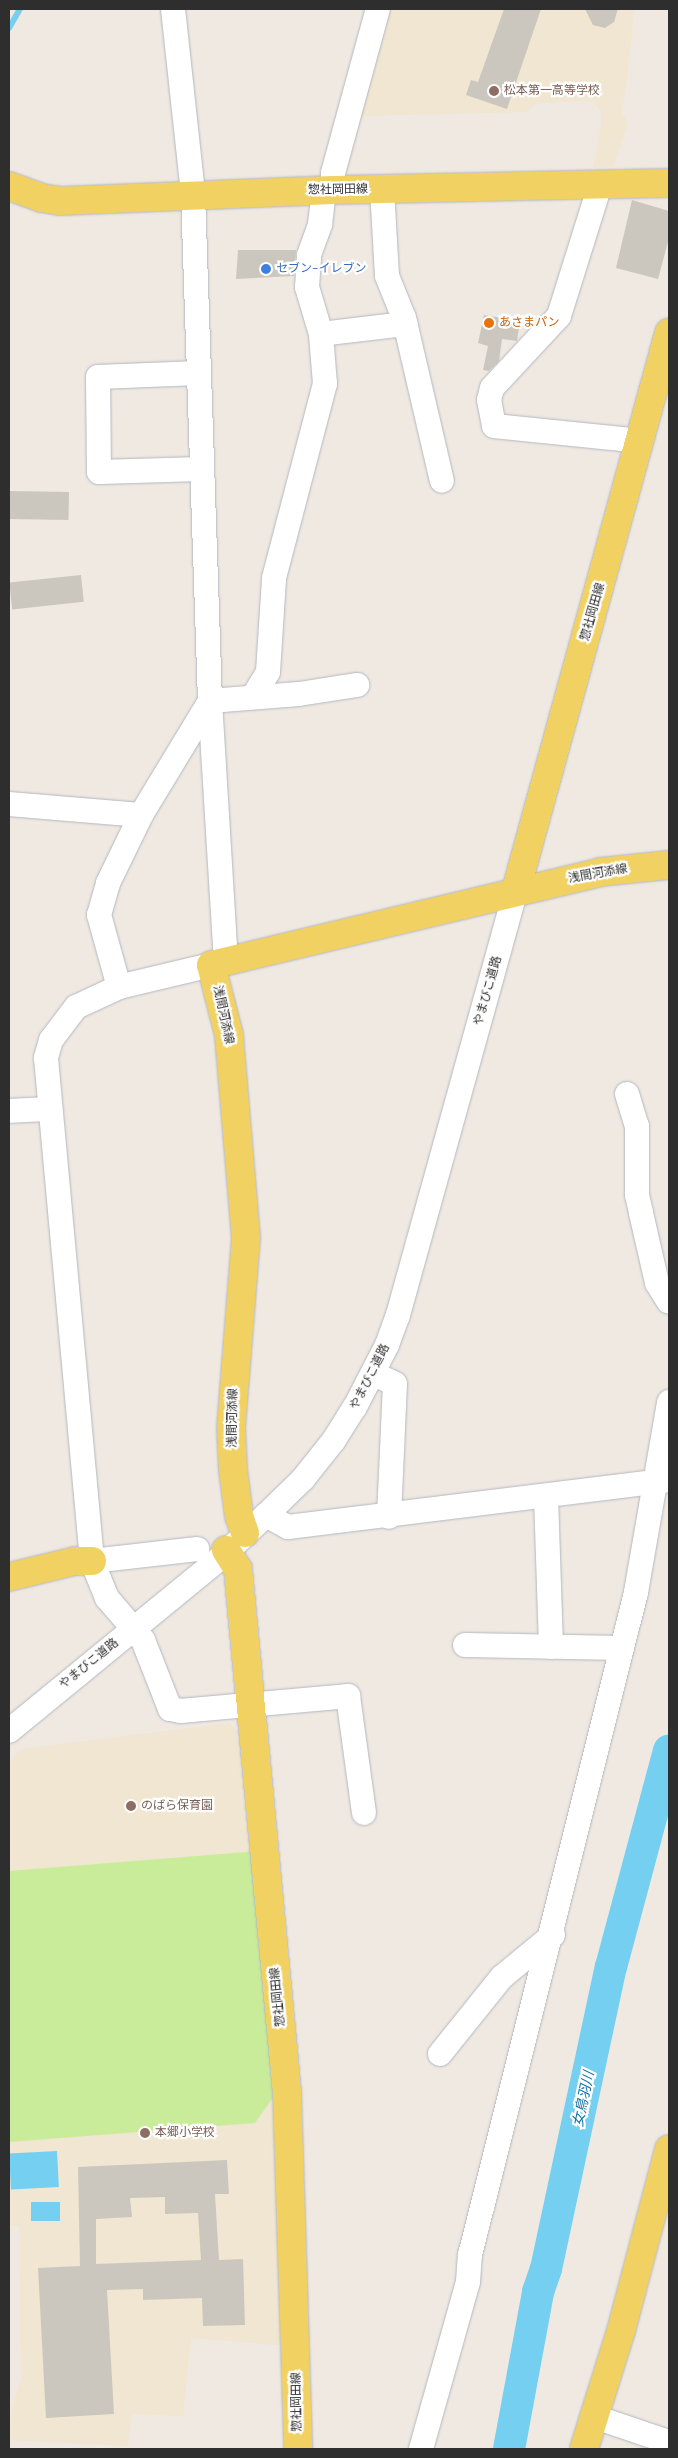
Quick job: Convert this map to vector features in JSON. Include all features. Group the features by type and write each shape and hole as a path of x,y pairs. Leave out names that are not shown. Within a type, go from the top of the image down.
{"main road":[{"name":"惣社岡田線","path":"9,186 42,198 60,201 193,194 328,190 669,183"},
{"name":"惣社岡田線","path":"516,890 641,441 669,333"},
{"name":"浅間河添線","path":"236,1542 239,1516 233,1470 231,1428 246,1238 229,1035 218,963 516,890 600,872 669,865"},
{"name":"惣社岡田線","path":"236,1542 249,1703 287,2092 298,2449"},
{"path":"9,1577 75,1561 92,1561"},
{"path":"584,2449 662,2214 669,2149"}],"street":[{"path":"173,9 193,194 218,963 119,987 76,1007 50,1040 46,1058 49,1109 92,1561 107,1598 143,1640 170,1709 181,1711 249,1703 348,1696 364,1813"},
{"path":"253,697 268,672 274,578 325,384 321,334 307,287 309,255 320,224 378,9"},
{"path":"600,185 559,316 492,388 489,400 494,426 641,441"},
{"path":"382,189 387,276 405,324 442,481"},
{"path":"321,334 405,324"},
{"path":"198,373 98,377 99,472 201,469"},
{"path":"210,701 299,694 357,685"},
{"path":"119,987 99,915 108,883 141,815 210,701"},
{"path":"9,804 141,815"},
{"name":"やまびこ道路","path":"9,1731 236,1542 303,1479 334,1440 374,1374 398,1315 516,890"},
{"path":"627,1094 637,1126 639,1204 657,1283 669,1302"},
{"path":"9,1111 49,1109"},
{"path":"374,1374 395,1384 389,1516"},
{"path":"421,2449 468,2282 470,2255 553,1935 664,1480 669,1402"},
{"path":"266,1515 288,1527 389,1516 664,1480"},
{"path":"546,1496 550,1647"},
{"path":"92,1561 197,1549"},
{"path":"465,1645 622,1648"},
{"path":"440,2054 502,1977 553,1935"},
{"path":"595,2417 669,2442"}],"shaded area":[{"name":"松本第一高等学校","path":"387,9 634,9 627,81 621,112 628,122 614,166 593,167 601,125 601,112 592,101 537,103 526,112 356,116"},
{"name":"本郷小学校","path":"229,1723 246,1738 258,1851 289,2346 191,2338 183,2416 132,2414 128,2446 9,2440 12,2408 21,2379 19,2226 9,2226 9,1761 22,1749"}],"green space":[{"path":"258,1851 279,2089 255,2123 9,2142 9,1871"}],"water":[{"path":"57,2151 59,2187 11,2189 9,2154"},
{"path":"31,2202 60,2202 60,2221 31,2221"}],"building":[{"path":"504,9 541,9 507,109 466,95 471,80 478,82"},
{"path":"585,9 618,9 614,22 605,28 593,25"},
{"path":"632,200 669,211 669,238 658,279 616,268"},
{"name":"セブン-イレブン","path":"238,250 296,250 294,276 236,279"},
{"path":"484,315 520,321 517,341 502,339 499,361 489,371 483,370 488,346 478,343"},
{"path":"9,491 69,492 69,520 9,519"},
{"path":"81,575 84,602 12,609 9,583"},
{"path":"227,2160 229,2194 215,2194 219,2260 243,2259 245,2325 203,2326 202,2298 143,2300 143,2289 107,2290 114,2414 46,2418 38,2268 80,2266 78,2167","holes":["165,2197 165,2214 198,2213 201,2260 96,2264 96,2219 132,2217 130,2198"]}],"waterway":[{"path":"9,28 20,9"},
{"name":"女鳥羽川","path":"509,2449 538,2292 546,2269 611,1967 669,1751"}],"place":[{"name":"松本第一高等学校","path":"494,91"},
{"name":"セブン-イレブン","path":"266,269"},
{"name":"あさまパン","path":"489,323"},
{"name":"のばら保育園","path":"131,1806"},
{"name":"本郷小学校","path":"145,2133"}]}
